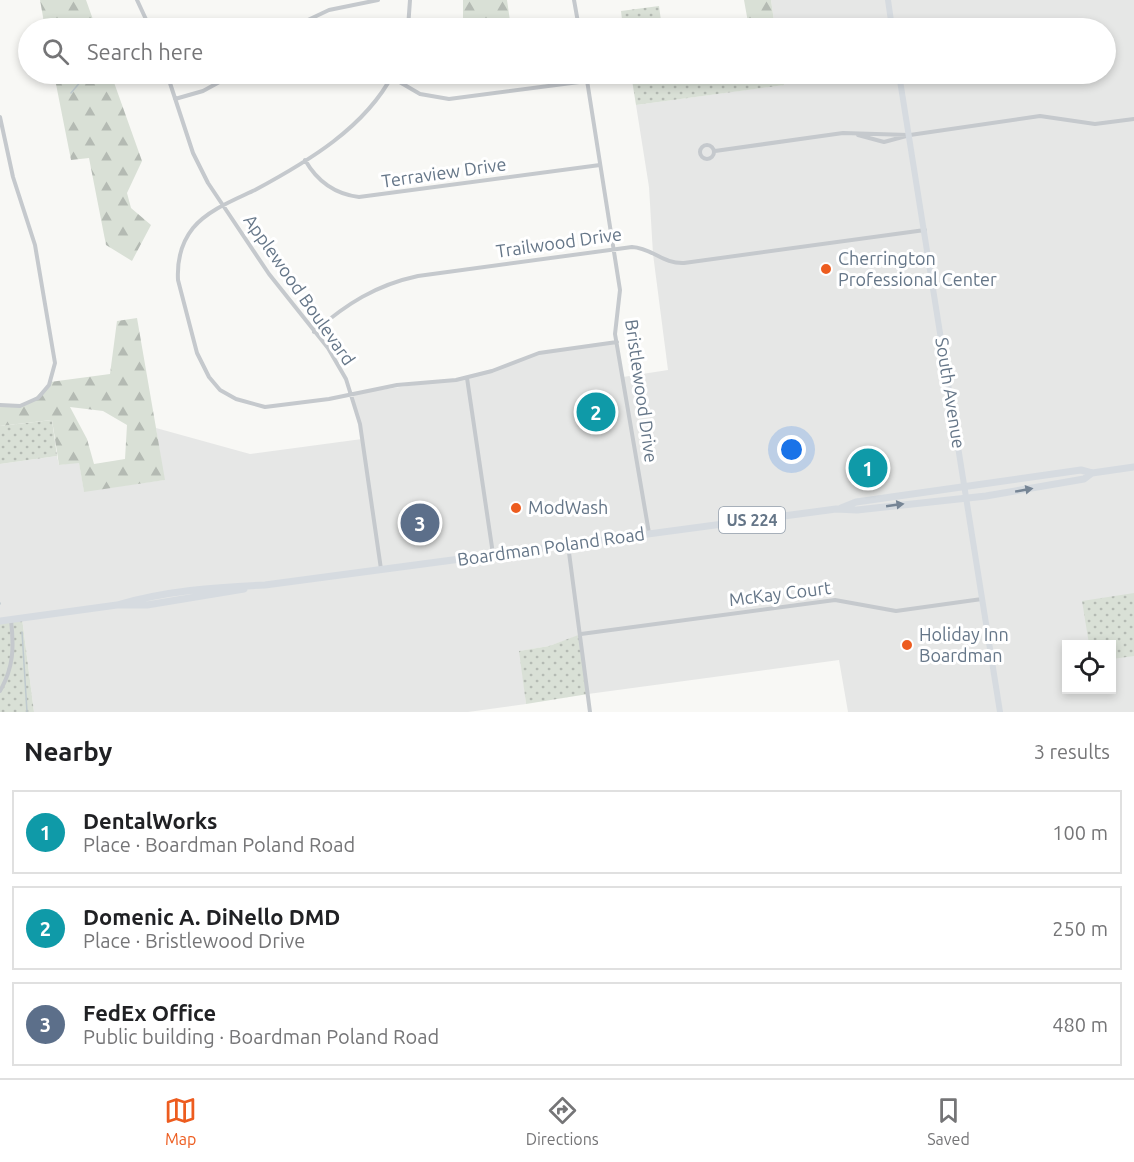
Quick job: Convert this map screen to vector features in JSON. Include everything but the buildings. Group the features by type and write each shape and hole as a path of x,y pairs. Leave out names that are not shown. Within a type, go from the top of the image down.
{"main road":[{"path":"888,0 891,18"},
{"name":"South Avenue","path":"901,84 926,230 999,712"},
{"name":"Boardman Poland Road","path":"836,509 856,502 1081,470 1092,473 1134,467"},
{"name":"Boardman Poland Road","path":"0,621 117,605 146,596 192,590 265,585 836,509 858,510 966,497 1084,479 1092,473"}],"street":[{"path":"137,0 145,18"},
{"path":"312,18 329,10 378,0"},
{"path":"409,18 410,0"},
{"path":"574,0 577,18"},
{"name":"Applewood Boulevard","path":"170,84 198,165 280,290 337,363 352,394 360,424 381,570"},
{"path":"175,99 203,91 216,84"},
{"path":"387,84 361,118 305,160 203,218 192,229 184,243 177,268 197,353 208,377 220,390 236,399 265,407 398,385 467,378 539,353 617,342"},
{"path":"405,84 420,94 449,99 564,84"},
{"name":"Bristlewood Drive","path":"587,84 620,293 615,321 617,342 649,534"},
{"path":"0,117 13,177 35,245 55,363 49,385 38,398 20,406 0,405"},
{"path":"715,151 843,134 881,136 899,132 909,135 1040,117 1095,124 1134,119"},
{"name":"Terraview Drive","path":"305,160 315,175 328,187 345,195 359,197 600,165"},
{"name":"Trailwood Drive","path":"314,332 355,299 398,281 614,249 640,248 664,260 678,263 926,230"},
{"path":"467,378 493,555"},
{"path":"568,545 590,712"},
{"name":"McKay Court","path":"581,634 835,600 896,611 982,599"},
{"path":"0,691 8,676 12,658 11,619"}],"shaded area":[{"path":"771,0 1134,0 1134,712 848,712 839,660 588,694 580,635 549,646 520,651 526,704 468,712 34,712 22,618 0,621 0,464 57,456 59,465 79,462 84,491 164,480 156,428 250,454 362,439 352,394 477,376 539,353 617,342 623,377 668,370 653,254 649,187 636,105 783,84 1116,84 1116,18 774,18"}],"green space":[{"path":"40,0 86,0 92,18 43,18"},
{"path":"463,0 507,0 510,18 463,18"},
{"path":"744,0 771,0 774,18 747,18"},
{"path":"659,6 661,18 622,18 621,11"},
{"path":"56,84 115,84 142,161 127,193 131,208 151,225 132,261 106,245 89,158 71,160"},
{"path":"633,84 784,85 636,105"},
{"path":"137,318 165,480 84,492 79,463 59,465 52,420 0,426 0,405 23,404 39,394 50,382 110,374 117,321","holes":["70,407 103,411 127,425 125,459 94,464 87,439"]},
{"path":"52,420 57,456 0,464 0,426"},
{"path":"1134,593 1134,656 1116,658 1116,640 1088,640 1082,601"},
{"path":"22,618 34,712 0,712 0,621"},
{"path":"581,634 588,694 526,704 519,651 549,646"}],"waterway":[{"path":"71,93 79,84"},
{"path":"22,632 27,712"}],"place":[{"name":"Cherrington Professional Center","path":"826,269"},
{"name":"Domenic A. DiNello DMD","path":"596,412"},
{"name":"DentalWorks","path":"868,468"},
{"name":"ModWash","path":"516,508"},
{"name":"FedEx Office","path":"420,523"},
{"name":"Holiday Inn Boardman","path":"907,645"}]}
